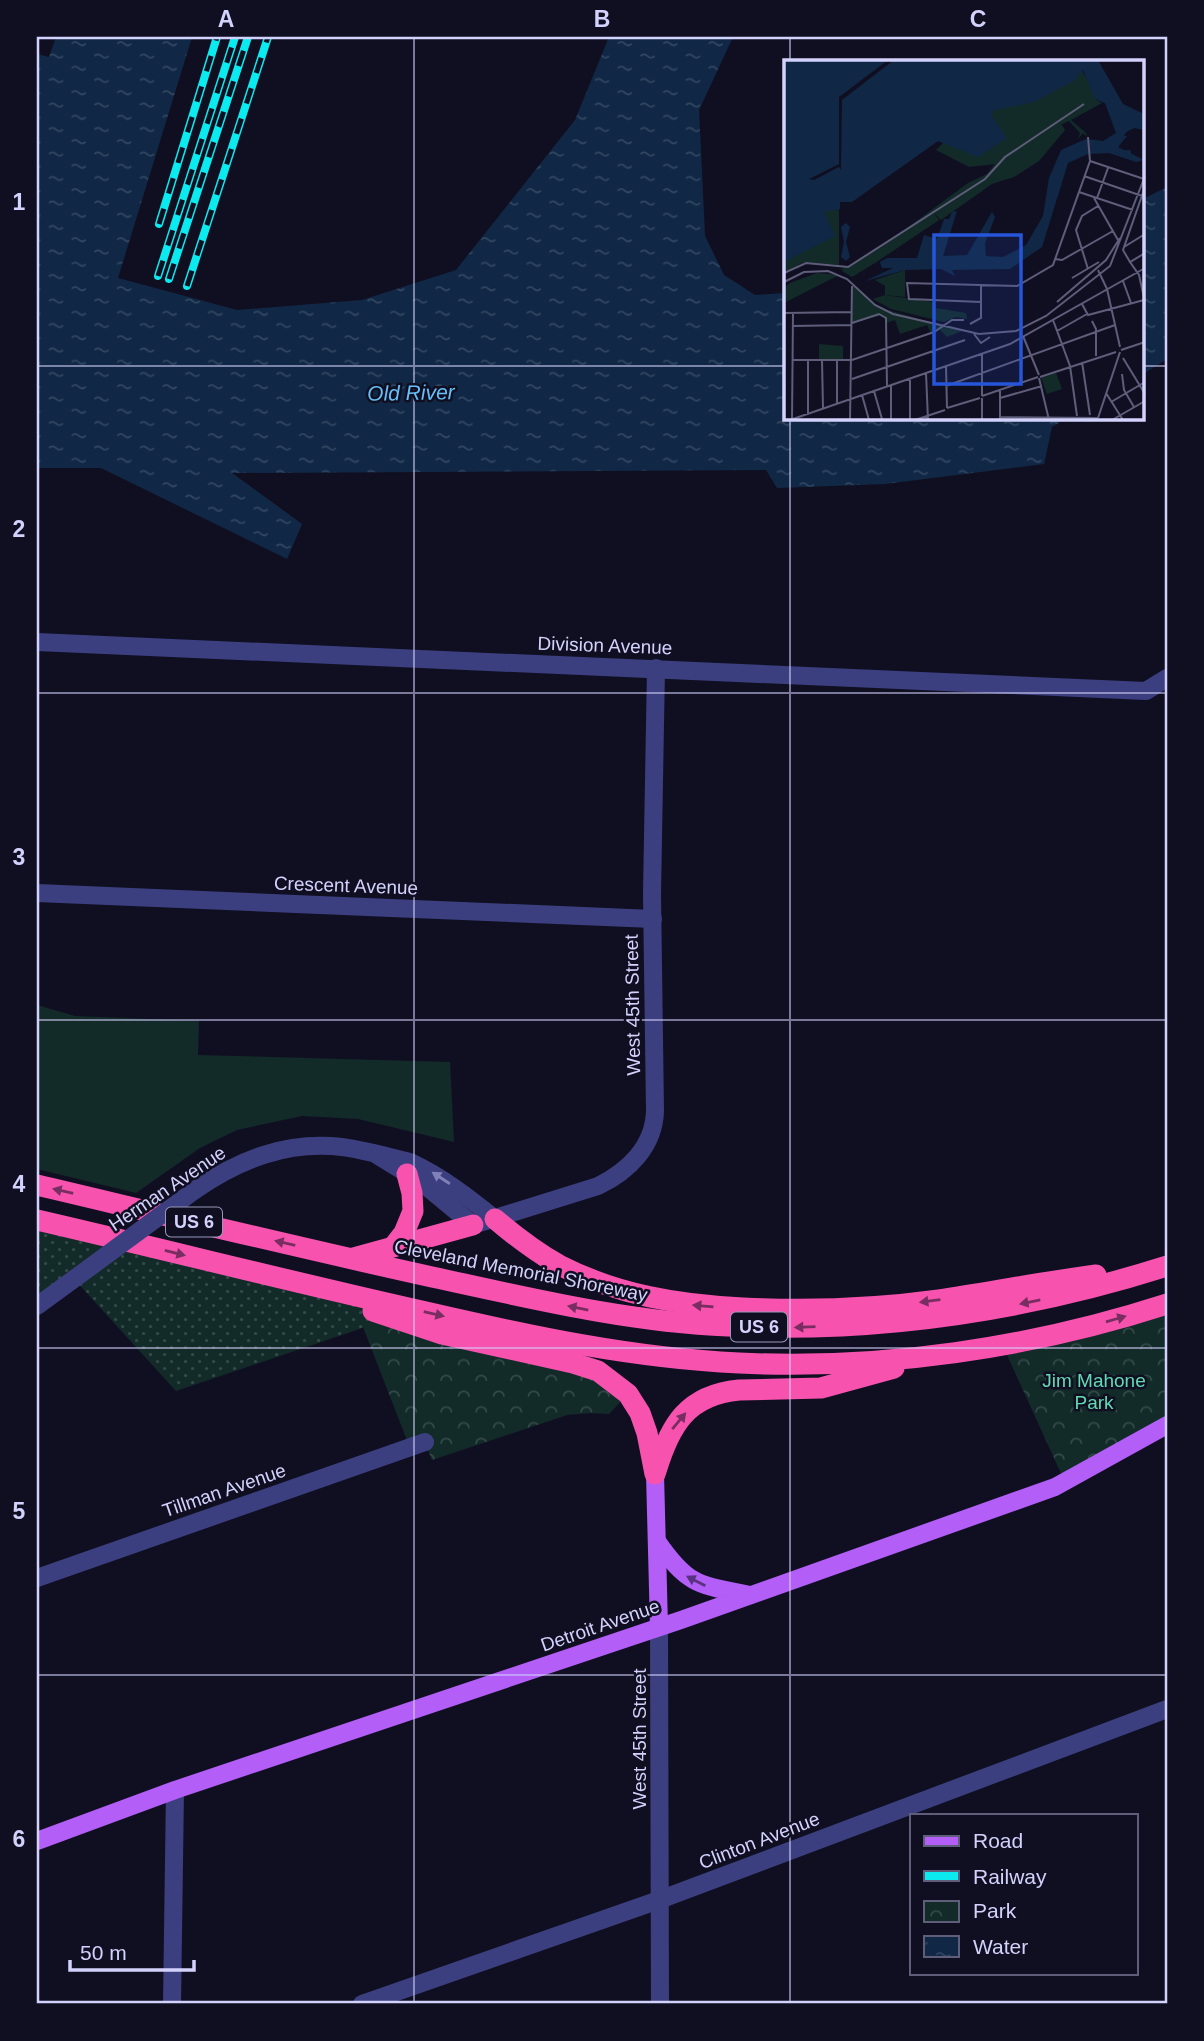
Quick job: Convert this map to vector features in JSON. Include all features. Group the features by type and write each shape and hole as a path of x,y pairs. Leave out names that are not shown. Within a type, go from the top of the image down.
{"highway":[{"path":"393,1247 408,1226 413,1211 407,1174"},
{"name":"Cleveland Memorial Shoreway","path":"37,1185 351,1259 610,1314 698,1325 780,1328 880,1324 968,1314 1056,1297 1167,1265"},
{"path":"495,1219 545,1257 599,1283 655,1300 728,1308 815,1309 907,1303 1167,1265"},
{"name":"US 6","path":"37,1220 295,1283 562,1342 649,1356 742,1363 803,1364 893,1359 953,1352 1069,1331 1167,1304"},
{"path":"351,1259 473,1225"},
{"path":"295,1283 403,1323 598,1371 628,1394 640,1413 655,1474"},
{"path":"655,1474 672,1429 683,1415 709,1397 739,1390 821,1388 953,1352"}],"main road":[{"name":"Detroit Avenue","path":"37,1842 174,1790 659,1627 1055,1487 1167,1425"},
{"name":"West 45th Street","path":"655,1474 659,1627"},
{"path":"657,1541 676,1567 692,1581 750,1595"}],"street":[{"name":"Division Avenue","path":"37,642 1146,691 1167,678"},
{"name":"West 45th Street","path":"473,1225 589,1190 606,1182 631,1165 649,1140 654,1126 656,668"},
{"name":"Crescent Avenue","path":"37,892 653,919"},
{"name":"Herman Avenue","path":"37,1306 195,1190 229,1168 275,1151 327,1146 410,1162 451,1185 495,1219"},
{"name":"Herman Avenue","path":"377,1156 432,1191 473,1225"},
{"name":"Tillman Avenue","path":"37,1578 425,1442"},
{"name":"West 45th Street","path":"659,1627 660,2004"},
{"name":"Clinton Avenue","path":"362,2004 659,1900 1167,1709"},
{"path":"172,2004 174,1790"}],"green space":[{"path":"37,1005 75,1016 199,1021 198,1055 450,1062 454,1142 358,1119 302,1116 237,1130 200,1148 136,1193 37,1169"},
{"path":"37,1220 295,1283 392,1318 176,1391 74,1279 37,1306"},
{"name":"Jim Mahone Park","path":"1167,1304 1167,1425 1065,1482 1002,1344"},
{"path":"392,1318 573,1363 628,1394 609,1414 567,1415 432,1460 425,1443 410,1448 363,1327"}],"water":[{"name":"Old River","path":"56,37 192,37 118,278 237,310 362,300 456,270 575,120 609,37 733,37 699,110 705,236 724,275 755,295 784,293 784,420 1064,420 1052,427 1044,464 885,484 777,488 766,470 232,473 302,524 287,559 101,468 37,468 37,54 49,57"},
{"path":"1167,187 1167,359 1144,373 1144,198"}],"railway":[{"path":"159,224 217,37"},
{"path":"158,276 235,37"},
{"path":"169,279 248,37"},
{"path":"187,286 268,37"}]}
